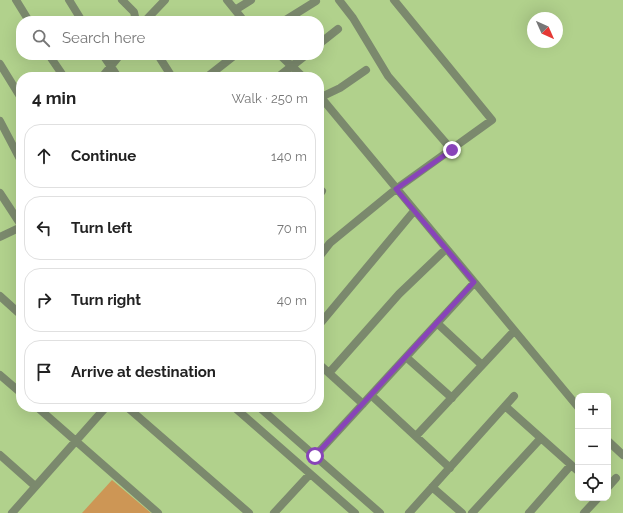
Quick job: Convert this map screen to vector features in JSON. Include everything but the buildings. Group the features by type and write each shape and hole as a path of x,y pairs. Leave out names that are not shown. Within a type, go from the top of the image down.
{"street":[{"path":"16,0 26,16"},
{"path":"69,0 79,16"},
{"path":"122,0 134,12 135,16"},
{"path":"150,16 165,0"},
{"path":"227,0 240,16"},
{"path":"236,10 251,0"},
{"path":"339,0 353,18 388,76 452,150"},
{"path":"324,251 330,243 396,189 492,120 394,0"},
{"path":"292,16 316,1"},
{"path":"324,40 338,29"},
{"path":"52,60 61,72"},
{"path":"107,60 115,72"},
{"path":"107,72 116,60"},
{"path":"161,60 169,72"},
{"path":"213,72 229,60"},
{"path":"286,60 298,72"},
{"path":"285,72 300,60"},
{"path":"0,64 16,90"},
{"path":"324,95 340,88 366,70"},
{"path":"324,102 575,403"},
{"path":"0,121 16,151"},
{"path":"0,193 16,218"},
{"path":"324,319 414,211"},
{"path":"0,237 16,229"},
{"path":"329,374 399,294 446,248"},
{"path":"315,456 474,282"},
{"path":"0,296 16,310"},
{"path":"437,323 482,365"},
{"path":"416,436 514,331"},
{"path":"406,357 452,398"},
{"path":"324,369 363,404"},
{"path":"0,374 16,388"},
{"path":"371,395 450,468"},
{"path":"409,513 514,396"},
{"path":"505,406 575,468"},
{"path":"43,412 158,513"},
{"path":"12,513 101,412"},
{"path":"133,412 249,513"},
{"path":"240,412 356,513"},
{"path":"265,412 380,513"},
{"path":"472,513 541,438"},
{"path":"611,444 623,455"},
{"path":"0,455 36,486"},
{"path":"529,513 571,465"},
{"path":"274,513 310,474"},
{"path":"611,484 616,478"},
{"path":"432,487 462,513"},
{"path":"584,513 595,501"}],"shaded area":[{"path":"112,480 151,513 82,513"}],"route":[{"path":"315,456 474,282 396,189 452,150"}]}
